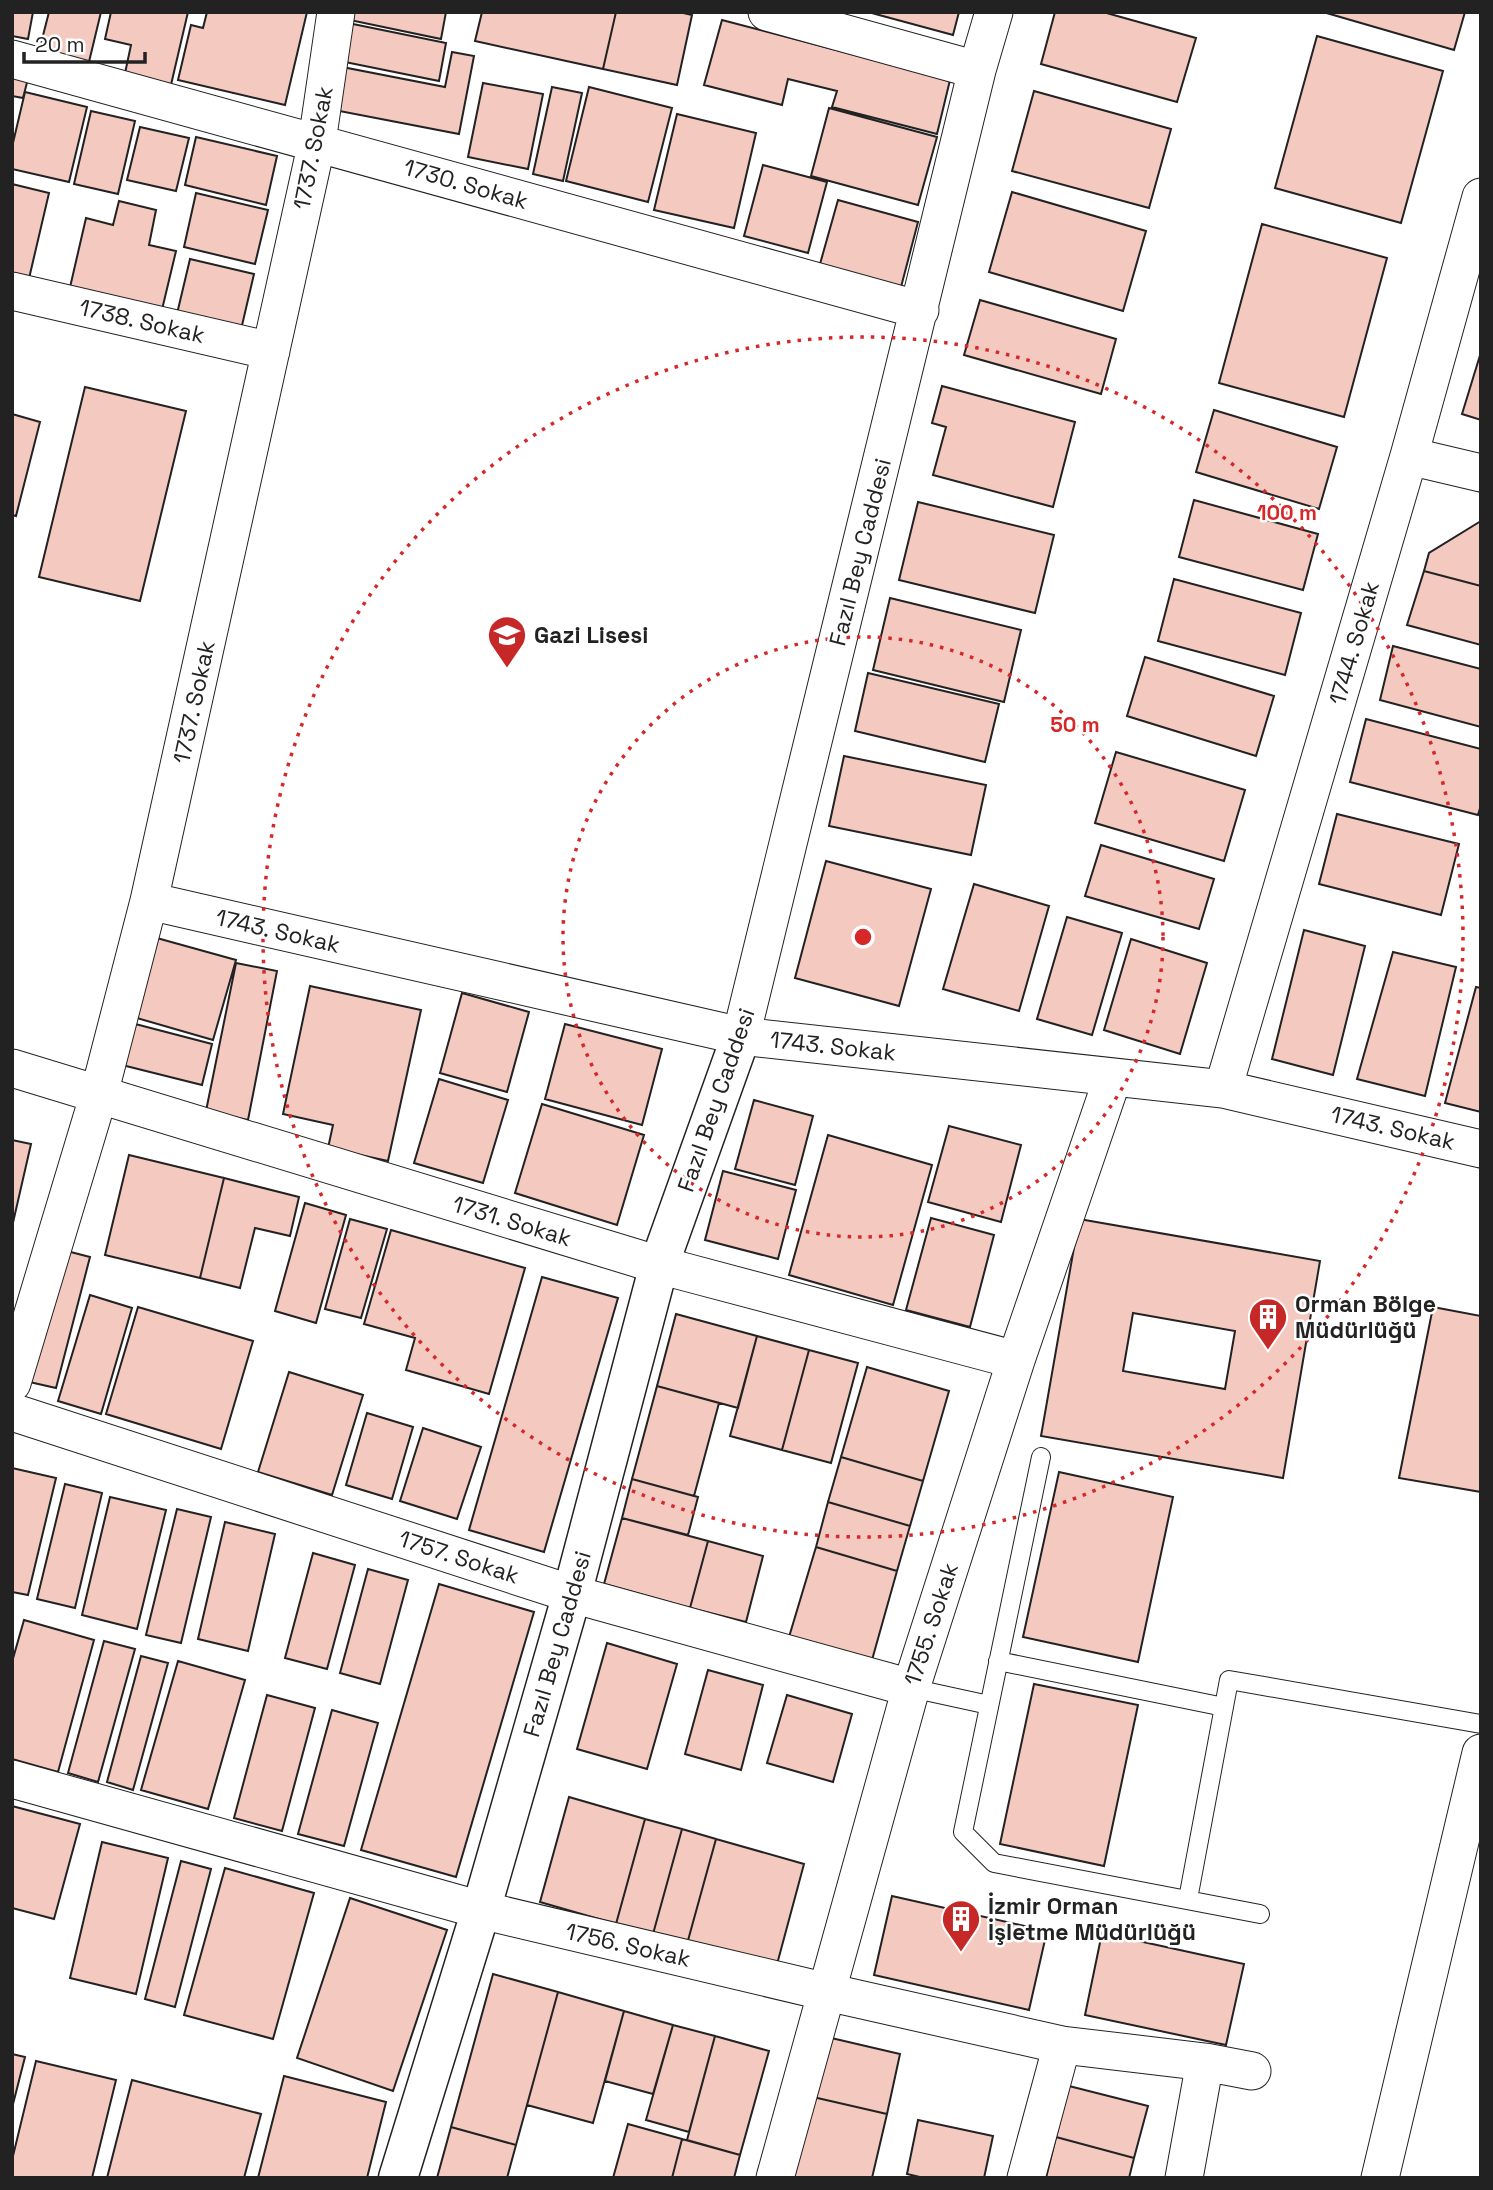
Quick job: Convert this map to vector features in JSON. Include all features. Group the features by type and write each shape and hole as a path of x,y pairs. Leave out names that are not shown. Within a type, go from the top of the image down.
{"street":[{"name":"1737. Sokak","path":"12,1383 99,1094 149,901 317,142 337,12"},
{"path":"767,12 977,70"},
{"name":"Fazıl Bey Caddesi","path":"398,2178 481,1910 572,1594 659,1265 741,1036 977,70 994,12"},
{"name":"1730. Sokak","path":"12,59 920,310"},
{"name":"1744. Sokak","path":"1223,1089 1409,456 1481,197"},
{"name":"1738. Sokak","path":"12,291 271,351"},
{"path":"1409,456 1481,473"},
{"name":"1743. Sokak","path":"149,901 741,1036 1223,1089 1481,1149"},
{"name":"1731. Sokak","path":"12,1068 659,1265 1016,1360"},
{"name":"1755. Sokak","path":"775,2178 911,1688 1016,1360 1114,1077"},
{"name":"1757. Sokak","path":"12,1412 572,1594 911,1688"},
{"path":"1380,2178 1481,1753"},
{"name":"1756. Sokak","path":"12,1780 481,1910 827,1992 1062,2045 1205,2062 1252,2071"},
{"path":"1026,2178 1062,2045"},
{"path":"1184,2178 1205,2062"}],"lane":[{"path":"1041,1457 963,1832 995,1863 1260,1914"},
{"path":"998,1661 1224,1707"},
{"path":"1188,1899 1229,1680 1481,1724"},
{"path":"911,1688 989,1705"}],"building":[{"path":"12,12 33,12 28,39 12,36"},
{"path":"49,12 101,12 88,66 38,55"},
{"path":"111,12 188,12 170,89 124,78 131,45 105,39"},
{"path":"207,12 307,12 285,105 178,80 191,25 203,28"},
{"path":"346,12 446,12 441,39 345,19"},
{"path":"482,12 616,12 603,69 475,41"},
{"path":"616,12 679,12 692,15 677,85 603,69"},
{"path":"868,12 959,12 953,35"},
{"path":"1055,12 1103,12 1196,38 1177,102 1041,64"},
{"path":"1323,12 1465,12 1454,50"},
{"path":"722,20 950,80 937,134 832,107 837,91 788,79 782,105 704,85"},
{"path":"348,23 446,43 439,81 340,61"},
{"path":"1317,36 1443,71 1401,223 1275,188"},
{"path":"452,52 474,56 459,134 329,109 337,66 445,87"},
{"path":"12,66 30,71 23,98 12,96"},
{"path":"483,83 543,94 528,169 468,157"},
{"path":"552,87 582,93 563,181 533,174"},
{"path":"589,87 672,108 648,202 566,181"},
{"path":"1034,91 1171,129 1149,208 1012,171"},
{"path":"25,92 87,107 69,182 12,169 12,147"},
{"path":"829,108 937,137 918,205 811,176"},
{"path":"91,111 135,121 118,194 74,184"},
{"path":"677,114 756,133 734,228 654,210"},
{"path":"140,127 189,138 176,191 127,180"},
{"path":"196,137 277,156 266,205 185,185"},
{"path":"763,165 827,182 808,253 744,236"},
{"path":"12,184 49,193 27,287 12,284"},
{"path":"1012,192 1146,231 1123,311 989,272"},
{"path":"196,193 268,210 255,264 184,247"},
{"path":"838,200 918,222 901,287 820,264"},
{"path":"119,201 156,210 149,245 176,251 160,318 68,296 86,218 113,225"},
{"path":"1262,224 1387,258 1344,417 1219,383"},
{"path":"190,259 254,274 240,334 176,318"},
{"path":"980,300 1116,339 1101,394 964,355"},
{"path":"1481,352 1481,420 1462,414"},
{"path":"942,386 1075,422 1053,507 933,475 946,427 932,423"},
{"path":"85,387 186,411 140,601 39,577"},
{"path":"1214,410 1337,447 1319,509 1196,472"},
{"path":"12,414 40,422 16,516 12,515"},
{"path":"1194,500 1318,534 1303,590 1179,557"},
{"path":"918,502 1054,535 1035,613 899,580"},
{"path":"1481,521 1481,586 1424,571 1429,553"},
{"path":"1424,571 1481,586 1481,645 1407,625"},
{"path":"1174,579 1301,613 1285,675 1158,641"},
{"path":"890,598 1021,630 1004,702 873,670"},
{"path":"1393,646 1481,669 1481,727 1380,700"},
{"path":"1145,657 1274,696 1256,756 1127,716"},
{"path":"868,673 999,704 985,762 855,731"},
{"path":"1366,719 1481,749 1481,805 1478,815 1350,782"},
{"path":"1116,752 1245,790 1224,861 1095,823"},
{"path":"844,756 986,785 971,855 829,826"},
{"path":"1337,814 1459,844 1441,915 1319,884"},
{"path":"1101,845 1214,879 1199,929 1085,896"},
{"path":"826,861 931,889 899,1006 795,978"},
{"path":"974,884 1049,906 1019,1011 943,989"},
{"path":"1067,917 1122,933 1092,1035 1037,1019"},
{"path":"1304,930 1365,946 1333,1075 1272,1059"},
{"path":"146,935 236,960 213,1040 123,1014"},
{"path":"1131,939 1207,963 1180,1054 1104,1030"},
{"path":"1393,952 1456,967 1425,1096 1357,1079"},
{"path":"236,963 277,971 248,1120 206,1111"},
{"path":"310,986 421,1010 388,1161 328,1148 333,1125 283,1114"},
{"path":"1476,987 1481,988 1481,1112 1445,1103"},
{"path":"462,993 529,1012 507,1092 440,1073"},
{"path":"120,1020 212,1044 202,1085 110,1062"},
{"path":"565,1024 662,1049 642,1125 545,1099"},
{"path":"439,1079 508,1100 483,1183 414,1163"},
{"path":"754,1100 813,1116 795,1185 735,1169"},
{"path":"542,1104 644,1135 617,1225 515,1193"},
{"path":"949,1126 1021,1145 1001,1222 928,1202"},
{"path":"828,1135 932,1165 893,1305 789,1275"},
{"path":"12,1140 31,1144 12,1227"},
{"path":"129,1155 224,1178 200,1278 105,1255"},
{"path":"723,1171 796,1190 778,1259 705,1240"},
{"path":"224,1178 299,1197 290,1236 255,1228 240,1288 200,1278"},
{"path":"305,1203 346,1215 316,1323 275,1311"},
{"path":"931,1218 994,1235 970,1327 906,1310"},
{"path":"350,1219 387,1229 361,1318 325,1309"},
{"name":"Orman Bölge Müdürlüğü","path":"1079,1219 1320,1261 1283,1478 1041,1436","holes":["1133,1313 1235,1331 1225,1389 1123,1371"]},
{"path":"391,1230 525,1268 489,1394 406,1370 415,1338 364,1324"},
{"path":"59,1249 90,1257 56,1388 25,1381"},
{"path":"542,1277 618,1298 544,1552 469,1530"},
{"path":"90,1295 132,1308 101,1414 58,1401"},
{"path":"138,1307 253,1341 221,1449 106,1414"},
{"path":"1433,1307 1481,1316 1481,1492 1399,1478"},
{"path":"676,1314 757,1336 738,1408 657,1386"},
{"path":"757,1336 809,1350 782,1450 730,1436"},
{"path":"809,1350 858,1363 831,1463 782,1450"},
{"path":"867,1367 949,1391 923,1481 841,1457"},
{"path":"289,1372 363,1395 332,1495 258,1472"},
{"path":"657,1386 719,1403 694,1496 632,1479"},
{"path":"367,1413 413,1427 392,1499 346,1485"},
{"path":"423,1428 481,1447 457,1519 400,1501"},
{"path":"841,1457 923,1481 910,1526 828,1502"},
{"path":"12,1468 56,1478 28,1595 12,1592"},
{"path":"1059,1472 1173,1497 1138,1662 1023,1637"},
{"path":"632,1479 698,1497 688,1535 622,1518"},
{"path":"65,1484 102,1493 75,1608 37,1599"},
{"path":"110,1497 166,1510 137,1629 82,1615"},
{"path":"828,1502 910,1526 897,1571 816,1547"},
{"path":"177,1509 211,1517 181,1643 146,1635"},
{"path":"622,1518 708,1541 690,1608 604,1584"},
{"path":"225,1522 275,1534 248,1651 198,1639"},
{"path":"708,1541 763,1556 746,1622 690,1608"},
{"path":"816,1547 897,1571 872,1660 789,1637"},
{"path":"313,1553 355,1565 327,1669 285,1658"},
{"path":"368,1569 408,1580 380,1684 340,1673"},
{"path":"439,1584 534,1612 456,1877 361,1850"},
{"path":"24,1620 94,1640 58,1772 12,1759 12,1662"},
{"path":"104,1641 135,1649 98,1782 68,1773"},
{"path":"607,1643 677,1664 647,1769 577,1749"},
{"path":"141,1656 168,1663 133,1790 107,1782"},
{"path":"178,1661 245,1680 208,1809 141,1790"},
{"path":"708,1670 763,1685 741,1770 685,1754"},
{"path":"1034,1684 1138,1705 1104,1866 1000,1844"},
{"path":"267,1695 315,1708 282,1831 234,1818"},
{"path":"787,1695 852,1714 833,1782 767,1763"},
{"path":"332,1710 378,1723 344,1846 298,1834"},
{"path":"569,1797 645,1819 616,1924 540,1902"},
{"path":"12,1806 80,1824 54,1919 12,1908"},
{"path":"645,1819 682,1829 653,1934 616,1924"},
{"path":"682,1829 716,1839 687,1944 653,1934"},
{"path":"716,1839 804,1864 776,1968 687,1944"},
{"path":"102,1842 168,1858 136,1994 70,1978"},
{"path":"181,1861 211,1869 175,2007 145,1999"},
{"path":"225,1868 314,1893 273,2039 184,2015"},
{"name":"İzmir Orman İşletme Müdürlüğü","path":"892,1896 1047,1931 1029,2010 874,1975"},
{"path":"350,1898 447,1930 393,2091 297,2058"},
{"path":"1102,1933 1244,1964 1226,2045 1085,2015"},
{"path":"493,1974 558,1992 516,2145 451,2127"},
{"path":"558,1992 624,2011 593,2123 527,2105"},
{"path":"624,2011 673,2025 653,2094 605,2081"},
{"path":"673,2025 715,2036 689,2132 646,2120"},
{"path":"715,2036 769,2051 740,2155 687,2140"},
{"path":"827,2037 900,2054 887,2114 813,2097"},
{"path":"12,2054 25,2057 12,2108"},
{"path":"36,2061 116,2080 92,2178 12,2177 12,2160"},
{"path":"284,2076 386,2102 367,2178 258,2178"},
{"path":"132,2080 261,2114 244,2178 107,2178"},
{"path":"1069,2086 1148,2106 1134,2158 1056,2137"},
{"path":"813,2097 887,2114 872,2178 794,2178"},
{"path":"918,2120 993,2136 984,2178 924,2178 907,2174"},
{"path":"628,2124 682,2139 672,2178 613,2178"},
{"path":"451,2127 516,2145 507,2178 437,2178"},
{"path":"1056,2137 1134,2158 1129,2178 1046,2178"},
{"path":"682,2139 740,2155 734,2178 672,2178"}],"place":[{"name":"Gazi Lisesi","path":"507,669"},
{"name":"Orman Bölge Müdürlüğü","path":"1268,1351"},
{"name":"İzmir Orman İşletme Müdürlüğü","path":"961,1953"}]}
